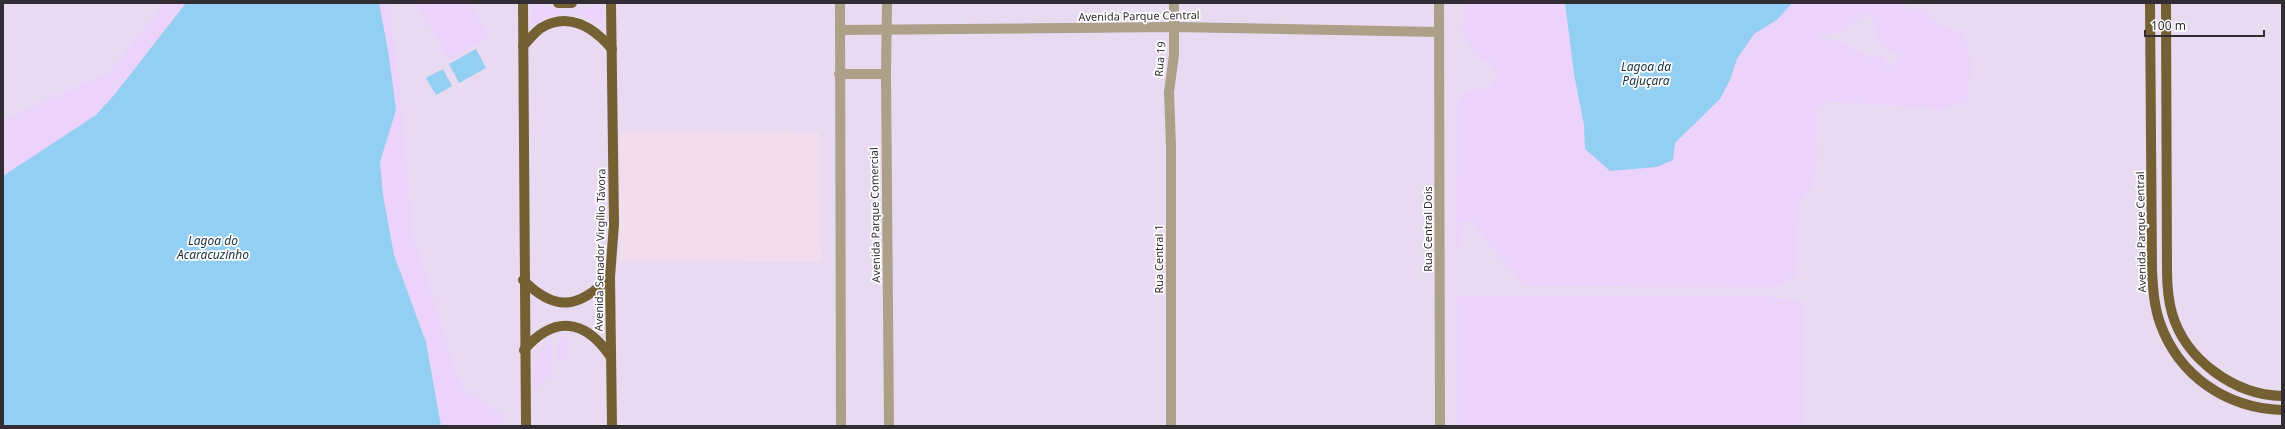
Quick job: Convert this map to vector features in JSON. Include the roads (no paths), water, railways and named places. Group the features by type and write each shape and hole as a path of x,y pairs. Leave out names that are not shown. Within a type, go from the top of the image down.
{"main road":[{"path":"524,3 524,350 526,426"},
{"path":"558,3 572,3"},
{"name":"Avenida Senador Virgílio Távora","path":"611,3 614,224 610,277 610,356 613,403 612,426"},
{"name":"Avenida Parque Central","path":"2150,3 2152,271 2155,302 2160,322 2177,356 2199,380 2214,391 2238,403 2258,408 2282,410"},
{"path":"2166,3 2167,270 2168,294 2172,313 2186,342 2194,353 2214,372 2239,386 2256,392 2282,396"},
{"path":"524,46 542,28 567,22 591,28 612,49"},
{"path":"524,280 544,298 566,304 585,299 610,277"},
{"path":"524,350 540,334 554,327 574,326 591,334 601,343 610,356"}],"street":[{"path":"840,3 841,426"},
{"name":"Avenida Parque Comercial","path":"887,3 886,74 889,426"},
{"name":"Rua 19","path":"1169,92 1174,55 1174,3"},
{"name":"Rua Central Dois","path":"1439,3 1440,426"},
{"name":"Avenida Parque Central","path":"840,30 1174,27 1439,32"},
{"path":"839,74 886,74"},
{"name":"Rua Central 1","path":"1169,92 1172,146 1170,426"}],"water":[{"name":"Lagoa do Acaracuzinho","path":"186,3 379,3 389,56 396,110 380,162 383,195 394,255 426,342 441,426 3,426 3,176 96,115 115,94"},
{"name":"Lagoa da Pajuçara","path":"1565,3 1792,3 1778,19 1754,34 1737,59 1730,80 1720,99 1675,143 1673,160 1657,167 1610,171 1585,149 1584,125 1574,74"},
{"path":"476,49 486,68 459,83 449,64"},
{"path":"443,69 452,86 436,95 426,78"}]}
